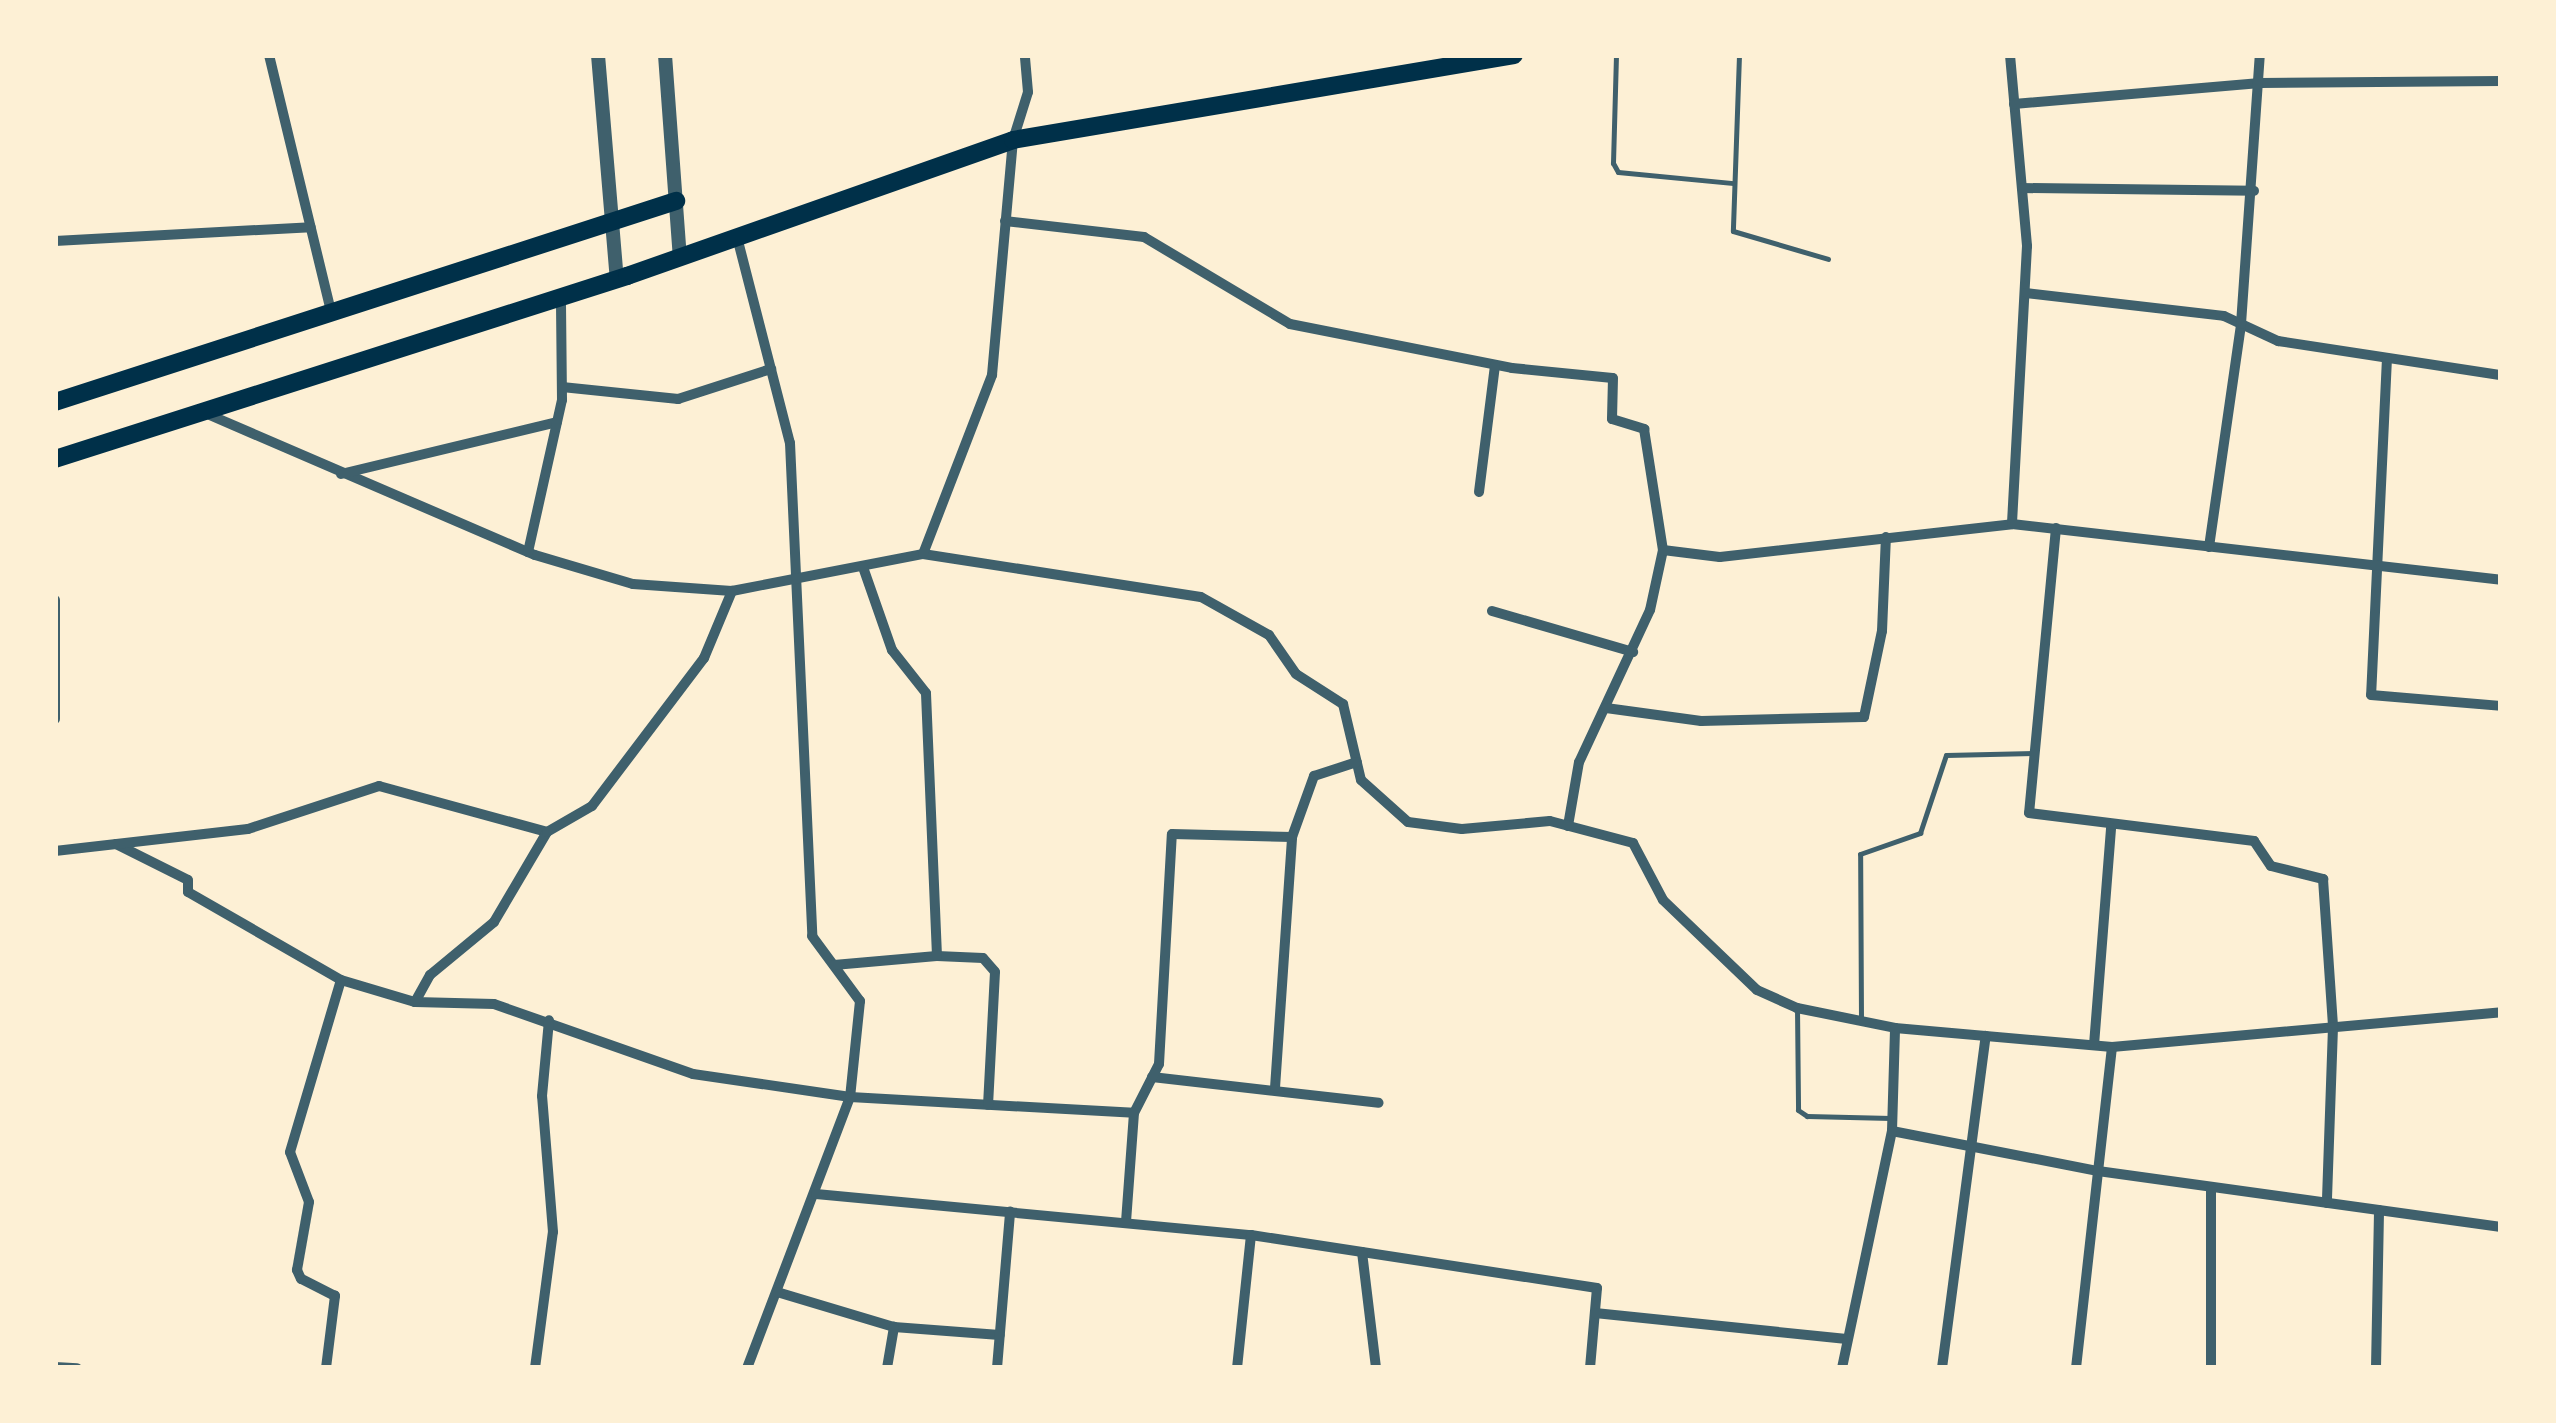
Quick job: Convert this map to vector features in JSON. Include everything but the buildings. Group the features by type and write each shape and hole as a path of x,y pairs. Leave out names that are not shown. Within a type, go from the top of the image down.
{"main road":[{"path":"55,459 617,279 1012,140 1514,55"},
{"path":"55,402 676,201"}],"street":[{"path":"269,55 332,312"},
{"path":"598,55 617,279"},
{"path":"664,55 680,257"},
{"path":"924,554 992,375 1012,140 1028,92 1025,55"},
{"path":"2010,55 2022,188 2026,292 2012,524"},
{"path":"2210,546 2241,324 2254,190 2260,55"},
{"path":"2014,104 2260,83 2501,81"},
{"path":"2022,188 2254,190"},
{"path":"1005,221 1144,237 1290,324 1495,365 1613,378 1612,419 1644,429 1663,550 1633,652 1579,762 1568,826"},
{"path":"55,241 311,227"},
{"path":"737,237 790,443 793,583 812,936 860,1001 850,1097 816,1194 746,1368"},
{"path":"2026,292 2224,316 2278,341 2501,375"},
{"path":"528,552 562,387 561,297"},
{"path":"2387,358 2370,695 2501,706"},
{"path":"1479,492 1495,365"},
{"path":"562,387 678,400 771,369"},
{"path":"203,412 528,552 633,584 732,592 793,583 924,554 1200,597 1269,635 1296,674 1343,704 1361,780 1408,822 1462,828 1568,826 1633,843 1662,900 1757,990 1797,1008 1895,1028 2112,1047 2501,1012"},
{"path":"341,474 557,422"},
{"path":"1663,550 1720,557 2012,524 2501,580"},
{"path":"2056,528 2029,813 2111,828 2254,841 2270,866 2323,879 2333,1026 2326,1203"},
{"path":"1606,708 1702,721 1864,718 1882,631 1886,537"},
{"path":"863,568 892,650 926,693 937,956"},
{"path":"415,1002 430,975 494,922 547,832 592,806 704,658 732,592"},
{"path":"55,600 55,719"},
{"path":"1492,611 1633,652"},
{"path":"1274,1088 1292,837 1314,776 1357,762"},
{"path":"55,851 248,829 379,786 547,832"},
{"path":"2094,1045 2111,828"},
{"path":"1126,1224 1134,1113 1158,1064 1172,834 1292,837"},
{"path":"116,844 188,880 188,892 342,980 415,1002 494,1004 549,1020 693,1074 850,1097 1134,1113"},
{"path":"834,965 937,956 983,958 994,972 988,1105"},
{"path":"326,1368 335,1296 301,1280 297,1270 309,1202 290,1152 342,980"},
{"path":"535,1368 553,1232 542,1096 549,1020"},
{"path":"1842,1368 1892,1131 1895,1028"},
{"path":"1942,1368 1986,1036"},
{"path":"2076,1368 2112,1047"},
{"path":"1152,1077 1379,1103"},
{"path":"1892,1131 2098,1171 2501,1227"},
{"path":"2211,1187 2211,1368"},
{"path":"816,1194 1251,1236 1597,1288 1590,1368"},
{"path":"2376,1368 2378,1210"},
{"path":"997,1368 1010,1212"},
{"path":"1238,1368 1251,1236"},
{"path":"1362,1252 1376,1368"},
{"path":"777,1292 894,1326 1000,1336"},
{"path":"1594,1313 1847,1339"},
{"path":"887,1368 894,1326"},
{"path":"55,1367 77,1368"}],"lane":[{"path":"1616,55 1612,163 1618,172 1733,183"},
{"path":"1739,55 1733,231 1828,258"},
{"path":"1862,1022 1860,854 1920,833 1946,754 2035,753"},
{"path":"1797,1008 1798,1110 1893,1118"}]}
